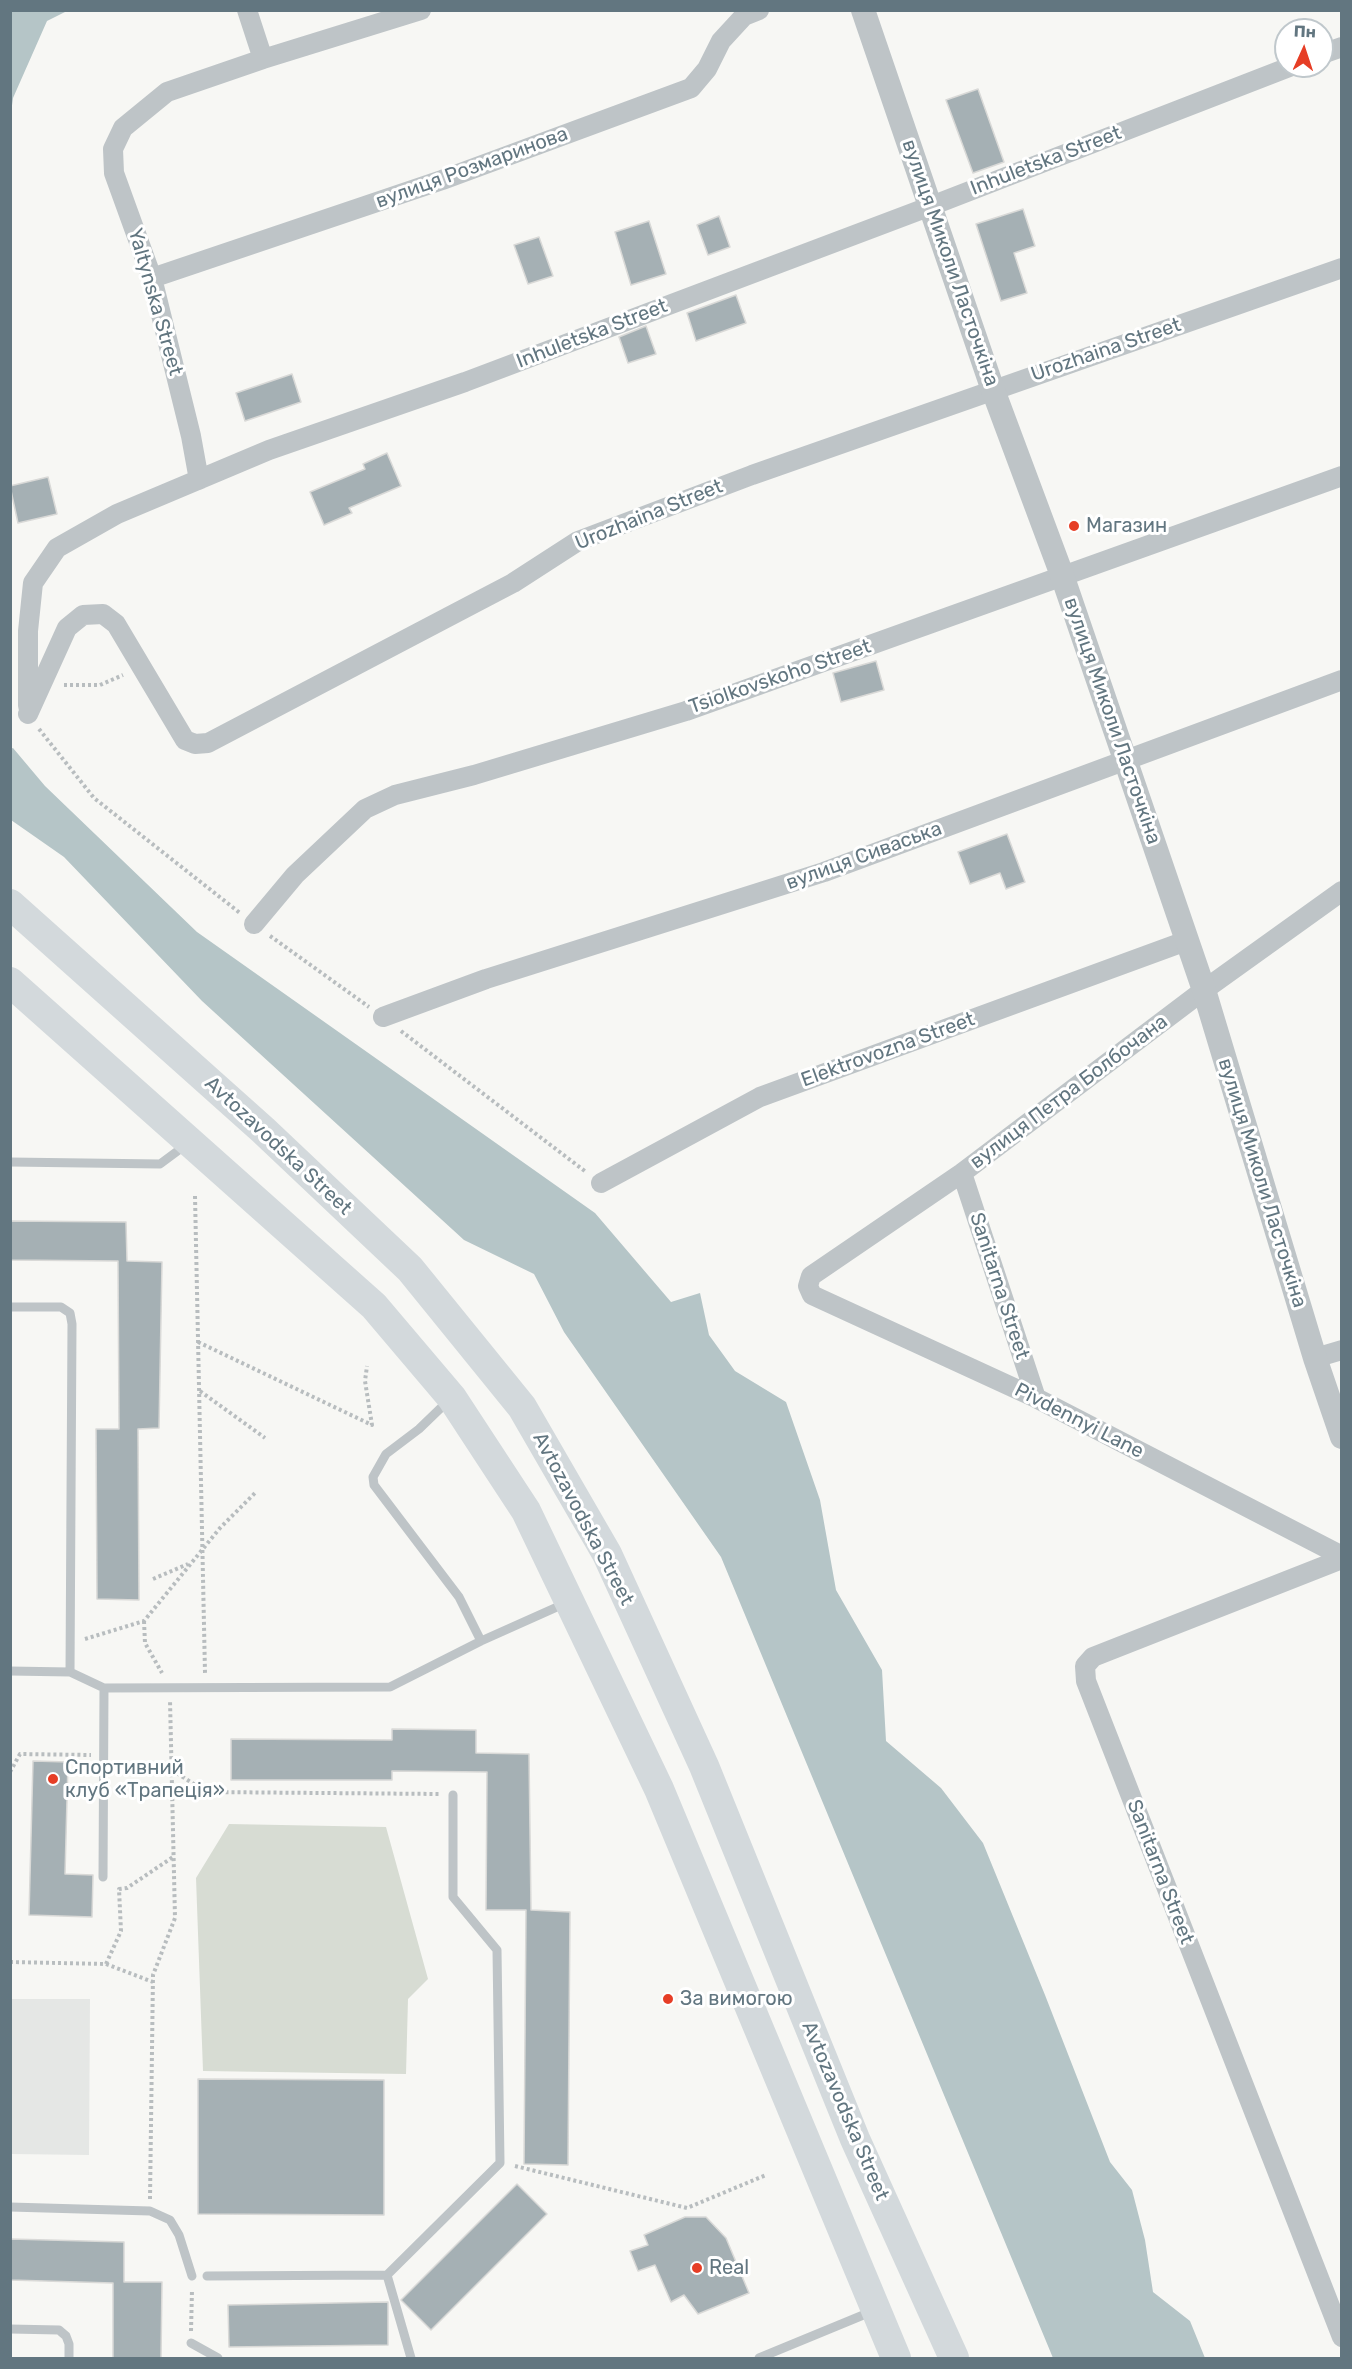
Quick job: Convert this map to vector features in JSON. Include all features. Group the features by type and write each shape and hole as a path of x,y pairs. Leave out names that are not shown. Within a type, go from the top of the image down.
{"main road":[{"name":"Avtozavodska Street","path":"10,904 263,1130 410,1269 522,1407 607,1554 704,1766 855,2139 954,2358"},
{"path":"10,982 374,1306 452,1398 526,1511 659,1789 896,2358"},
{"path":"659,1789 704,1766"}],"street":[{"path":"247,10 263,59 421,10"},
{"name":"вулиця Розмаринова","path":"152,278 442,180 691,88 707,69 721,41 744,16 759,10"},
{"name":"вулиця Миколи Ласточкіна","path":"864,10 993,390 1062,575 1204,990 1315,1359 1341,1437"},
{"name":"Yaltynska Street","path":"199,480 191,436 152,278 114,173 112,149 123,128 167,92 263,59"},
{"name":"Inhuletska Street","path":"28,714 28,631 33,582 57,548 117,514 269,450 465,382 931,206 1274,73"},
{"name":"Urozhaina Street","path":"28,714 67,628 83,615 103,614 116,624 185,740 195,744 207,742 513,583 578,541 752,475 1341,268"},
{"name":"Tsiolkovskoho Street","path":"254,924 295,875 365,809 395,795 474,775 686,711 1341,476"},
{"name":"вулиця Сиваська","path":"382,1017 486,979 824,872 1341,680"},
{"name":"вулиця Петра Болбочана","path":"812,1295 808,1286 811,1276 962,1173 1204,990 1341,891"},
{"name":"Elektrovozna Street","path":"601,1183 760,1097 1186,941"},
{"name":"Sanitarna Street","path":"962,1173 1036,1398"},
{"name":"Pivdennyi Lane","path":"812,1295 1036,1398 1341,1557"},
{"path":"1315,1359 1341,1350"},
{"name":"Sanitarna Street","path":"1341,1557 1093,1657 1085,1666 1086,1681 1341,2337"}],"lane":[{"path":"10,1162 160,1164 191,1141"},
{"path":"10,1307 61,1307 70,1313 72,1324 70,1672"},
{"path":"452,1398 419,1430 386,1454 373,1477 374,1485 459,1597 481,1641"},
{"path":"10,1671 70,1672 104,1688 390,1687 481,1641 568,1602"},
{"path":"103,1878 104,1688"},
{"path":"207,2276 387,2275 500,2163 497,1950 453,1897 453,1795"},
{"path":"10,2207 150,2211 170,2220 179,2235 192,2276"},
{"path":"387,2275 411,2358"},
{"path":"759,2358 875,2310"},
{"path":"10,2329 59,2330 66,2336 69,2344 69,2358"},
{"path":"191,2343 218,2358"}],"path":[{"path":"56,686 100,685 123,675 135,674 153,684"},
{"path":"28,714 94,798 254,924 382,1017 601,1183"},
{"path":"195,1196 205,1689"},
{"path":"198,1342 372,1425 365,1381 367,1366"},
{"path":"199,1390 265,1438"},
{"path":"70,1643 144,1621 220,1528 255,1492"},
{"path":"153,1579 192,1562"},
{"path":"144,1621 145,1643 169,1689 175,1918 153,1975 150,2211"},
{"path":"10,1772 20,1754 104,1755"},
{"path":"171,1770 206,1792 453,1795"},
{"path":"106,1964 121,1931 119,1889 127,1888 173,1857"},
{"path":"10,1962 106,1964 153,1982"},
{"path":"500,2163 687,2208 766,2175"},
{"path":"191,2343 192,2276"}],"shaded area":[{"path":"11,10 67,11 47,21 13,98 11,113"},
{"path":"13,748 45,786 197,932 595,1213 671,1302 700,1293 709,1335 735,1371 786,1402 820,1500 836,1590 882,1670 886,1741 941,1788 983,1843 1110,2162 1132,2190 1145,2240 1153,2292 1190,2321 1205,2358 1053,2358 721,1557 564,1332 534,1274 464,1240 202,1001 64,857 11,820 10,749"},
{"path":"229,1824 386,1827 428,1979 408,1999 406,2074 203,2071 196,1878"},
{"path":"11,1999 90,1999 89,2155 11,2154"}],"building":[{"path":"978,89 1004,162 973,173 946,100"},
{"path":"1023,209 1035,246 1014,253 1027,293 1001,301 976,224"},
{"path":"719,216 730,247 708,255 697,225"},
{"path":"649,221 666,274 631,285 615,232"},
{"path":"539,237 553,276 528,284 514,245"},
{"path":"736,295 746,323 696,341 687,313"},
{"path":"646,326 656,354 628,363 619,337"},
{"path":"292,374 301,402 245,421 236,393"},
{"path":"387,453 401,486 349,508 352,513 324,525 310,492 365,469 363,464"},
{"path":"48,477 57,514 18,523 10,486"},
{"path":"876,661 884,690 841,702 833,673"},
{"path":"1007,834 1025,882 1006,889 1000,873 970,884 958,852"},
{"path":"10,1221 126,1222 127,1261 162,1262 159,1428 138,1429 139,1600 97,1599 96,1429 119,1429 118,1261 10,1260"},
{"path":"392,1729 476,1730 476,1753 529,1754 531,1910 570,1912 568,2165 524,2164 526,1910 486,1910 487,1772 392,1771 392,1780 231,1780 231,1739 392,1740"},
{"path":"33,1761 68,1762 65,1874 93,1875 92,1917 29,1915"},
{"path":"198,2079 384,2080 384,2215 198,2214"},
{"path":"517,2184 547,2214 431,2330 401,2300"},
{"name":"Real","path":"685,2217 706,2217 726,2238 749,2293 698,2314 684,2295 671,2302 655,2265 638,2271 630,2251 648,2245 644,2235"},
{"path":"10,2239 124,2242 124,2282 162,2282 161,2358 113,2358 113,2283 10,2280"},
{"path":"388,2302 388,2345 229,2347 228,2305"}],"place":[{"name":"Магазин","path":"1074,526"},
{"name":"Спортивний клуб «Трапеція»","path":"53,1779"},
{"name":"За вимогою","path":"668,1999"},
{"name":"Real","path":"697,2268"}]}
